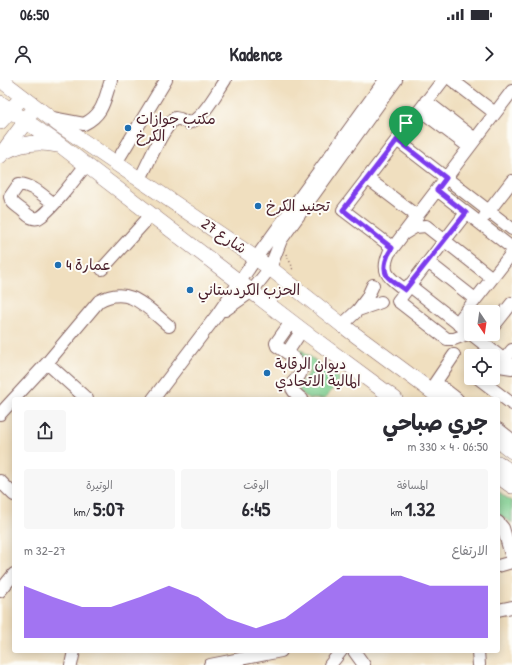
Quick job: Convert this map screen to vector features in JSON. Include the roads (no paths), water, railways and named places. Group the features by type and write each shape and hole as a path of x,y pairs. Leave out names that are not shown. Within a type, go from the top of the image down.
{"main road":[{"name":"شارع 27","path":"1,80 48,117 270,268 439,397"},
{"path":"0,122 5,107 28,101 26,121 2,154"},
{"name":"شارع 27","path":"5,107 86,165 392,397"},
{"path":"2,154 22,145 31,143 50,143 60,146"},
{"path":"500,441 512,450"},
{"path":"500,464 512,473"},
{"path":"500,477 512,486"}],"street":[{"path":"48,117 84,124 94,119 100,112 111,80"},
{"path":"116,163 166,80"},
{"path":"140,179 171,122 175,118 188,123 194,121 200,116 225,80"},
{"path":"246,287 256,258 385,80"},
{"path":"155,397 217,315 246,287 270,268 281,240 396,80"},
{"path":"392,248 343,210 443,80"},
{"path":"452,80 495,113"},
{"path":"342,324 358,310 367,298 392,248 512,91"},
{"path":"423,106 472,143"},
{"path":"397,140 512,229"},
{"path":"54,204 86,165"},
{"path":"367,178 417,216"},
{"path":"480,223 512,181"},
{"path":"437,190 512,248"},
{"path":"389,301 407,288 466,213"},
{"path":"102,269 151,215"},
{"path":"403,234 414,227 426,226 492,278"},
{"path":"457,323 512,253"},
{"path":"386,259 385,268 388,276 426,299 457,323 461,345"},
{"path":"428,262 475,299"},
{"path":"14,397 47,363 99,301 109,296 119,295 131,297 139,301 169,326"},
{"path":"358,310 389,301 412,297 426,299"},
{"path":"389,301 447,339 454,339 461,345 504,363"},
{"path":"500,318 512,303"},
{"path":"297,326 276,344 297,361 301,367 300,373 292,387 293,392 299,397"},
{"path":"441,397 436,386 436,380 461,345 474,341"},
{"path":"486,341 504,363"},
{"path":"504,363 512,350"},
{"path":"47,363 85,397"},
{"path":"436,380 439,385 455,397"},
{"path":"487,385 512,404"},
{"path":"1,410 12,399"},
{"path":"500,431 512,440"},
{"path":"0,481 12,493"},
{"path":"500,527 510,545 512,558"},
{"path":"500,565 512,562"},
{"path":"0,591 12,576"},
{"path":"500,610 512,608"},
{"path":"71,665 74,653"},
{"path":"210,665 271,653"},
{"path":"330,665 339,653"},
{"path":"355,653 364,665"},
{"path":"478,653 479,665"}],"place":[{"name":"مكتب جوازات الكرخ","path":"128,128"},
{"name":"تجنيد الكرخ","path":"258,206"},
{"name":"عمارة 4","path":"58,265"},
{"name":"الحزب الكردستاني","path":"190,290"},
{"name":"ديوان الرقابة المالية الاتحادي","path":"267,373"}]}
